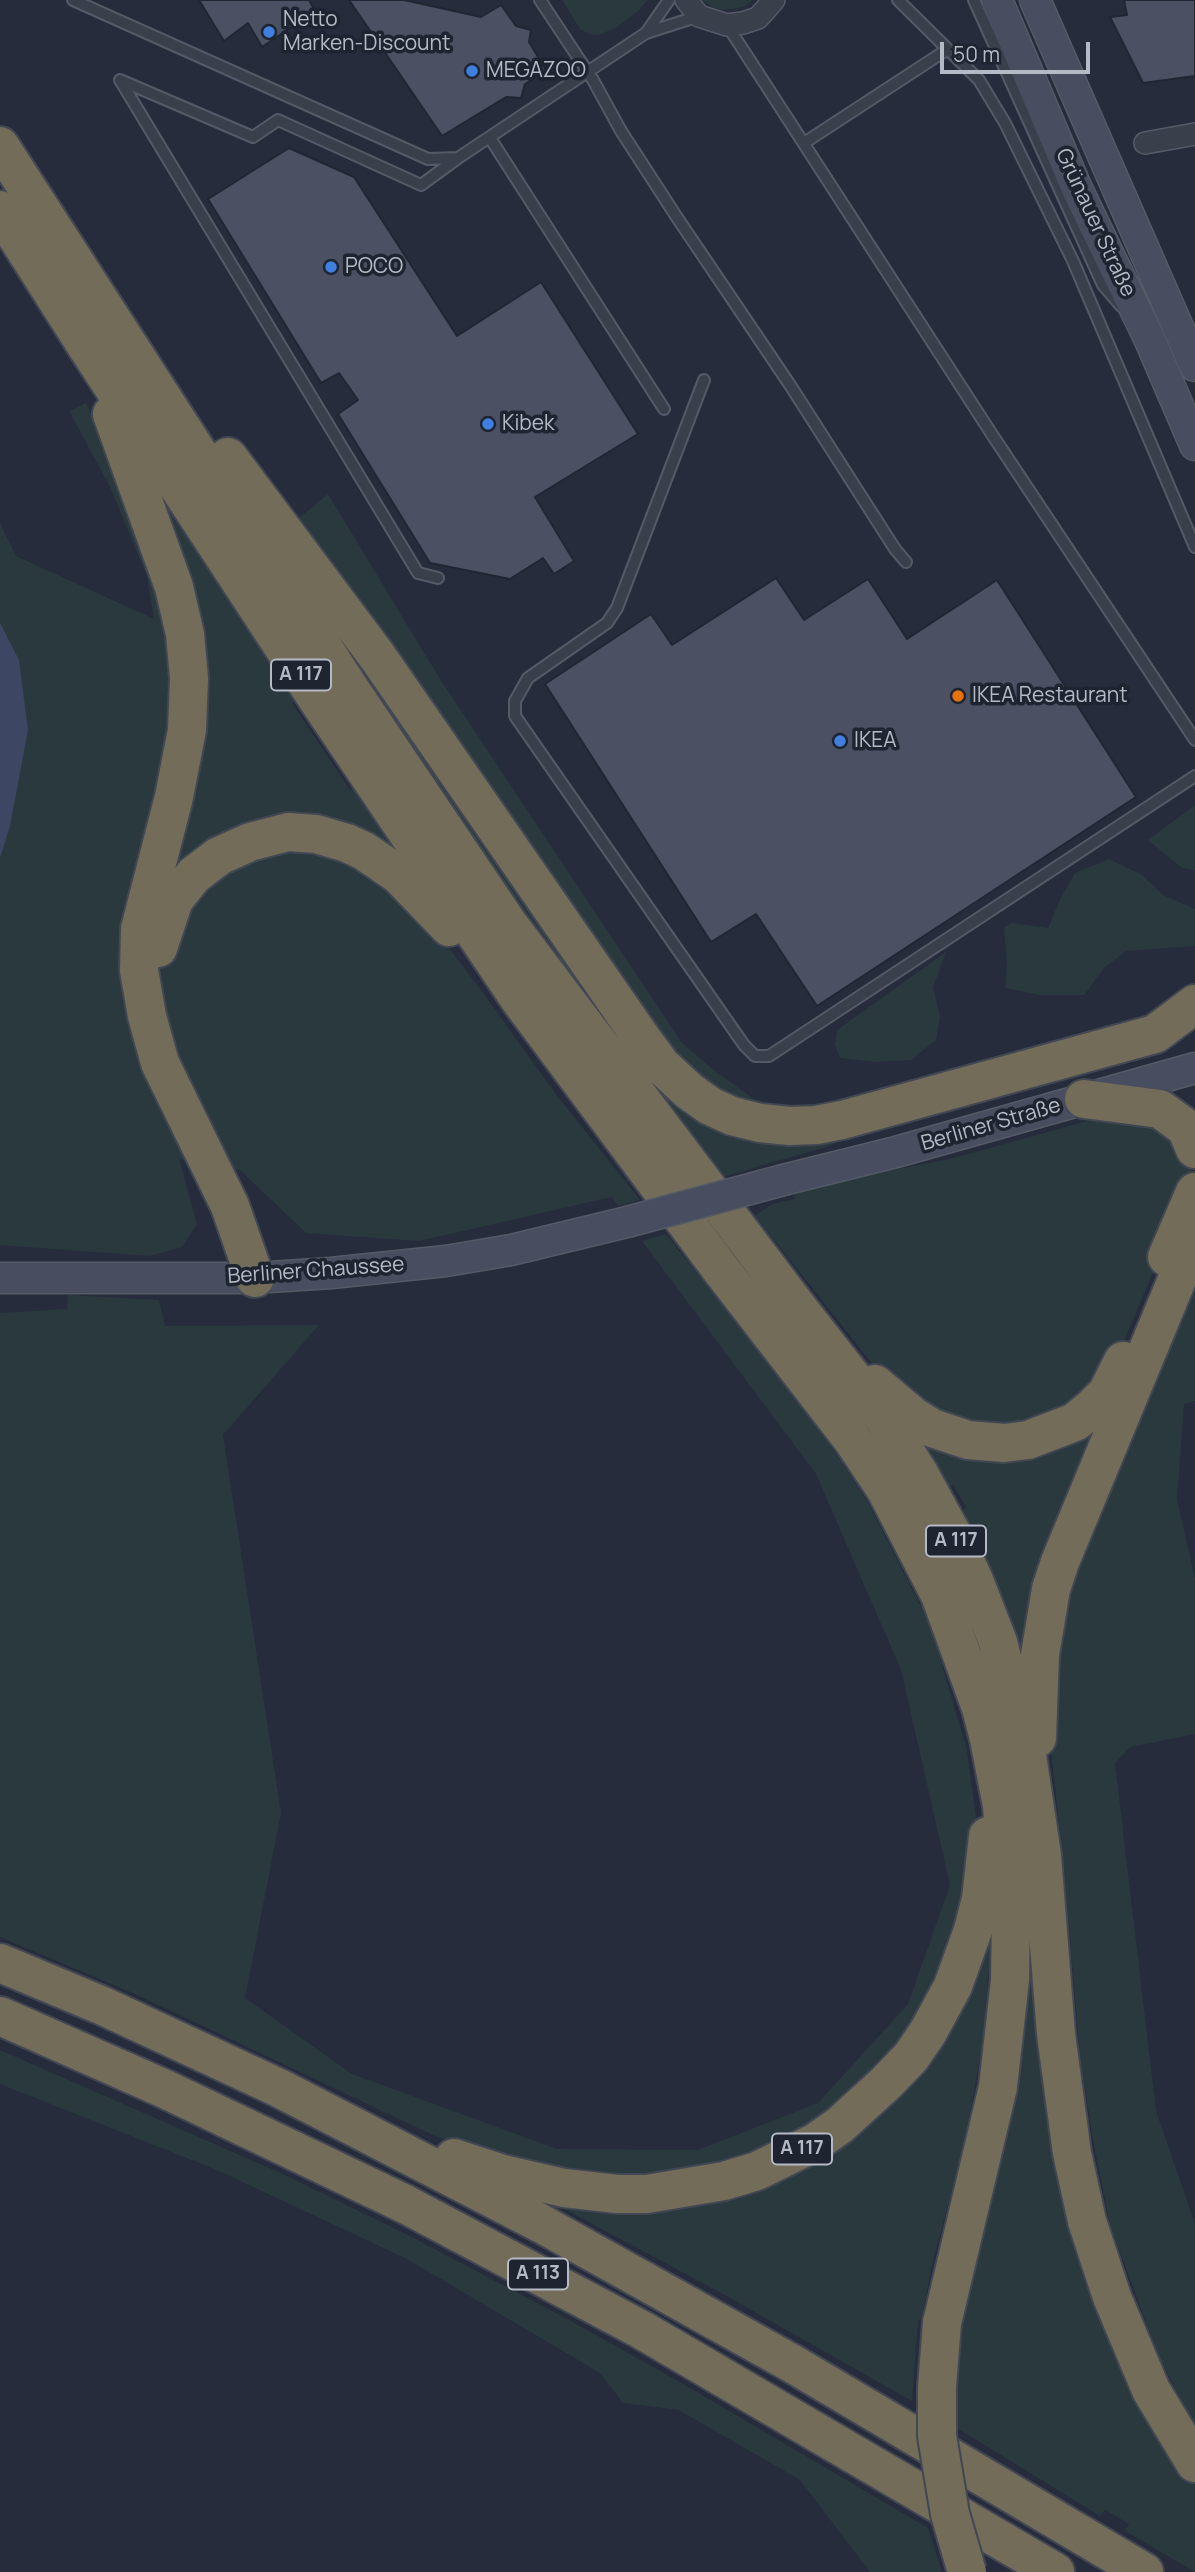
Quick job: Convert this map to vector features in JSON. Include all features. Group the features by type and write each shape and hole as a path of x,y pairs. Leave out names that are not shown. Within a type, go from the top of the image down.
{"highway":[{"name":"A 117","path":"0,146 348,686 509,925 884,1418 920,1475 951,1532 974,1580 1003,1659 1027,1755 1042,1855 1056,2034 1078,2185 1098,2261 1130,2342 1151,2389 1195,2463"},
{"name":"A 117","path":"0,210 320,703 520,1000 722,1271 852,1439 886,1490 940,1595 981,1708 989,1739 1002,1806 1011,1917 1010,1980 998,2087 942,2323 937,2387 937,2436 950,2514 967,2572"},
{"path":"87,347 174,587 185,634 189,678 187,730 174,797 140,929 139,971 146,1016 160,1063 230,1206 256,1278"},
{"path":"137,360 214,438 377,656 662,1066 710,1106 732,1116 760,1123 790,1126 842,1120 1155,1034 1195,1004"},
{"path":"146,1016 160,938 174,900 194,875 219,856 250,842 288,832 316,834 347,843 381,862 399,876 520,1000"},
{"path":"1084,1099 1160,1109 1186,1128 1195,1149"},
{"path":"798,1308 889,1397 932,1428 985,1443 1028,1440 1074,1422 1107,1393 1136,1332 1195,1192"},
{"path":"1035,1811 1040,1655 1051,1589 1195,1236"},
{"name":"A 117","path":"342,2121 503,2174 564,2188 617,2194 677,2191 724,2181 757,2171 816,2141 862,2107 911,2057 953,1986 970,1941 981,1899 988,1847 989,1739"},
{"name":"A 113","path":"0,1963 128,2018 279,2088 542,2224 897,2424 1144,2572"},
{"name":"A 113","path":"0,2017 286,2145 513,2260 764,2400 1055,2572"}],"street":[{"path":"692,8 727,25 758,18 774,0"},
{"name":"Grünauer Straße","path":"997,0 1077,189 1149,338 1195,444"},
{"name":"Grünauer Straße","path":"1035,0 1195,366"},
{"path":"1145,143 1195,134"},
{"name":"Berliner Straße","path":"627,1222 896,1152 1195,1068"},
{"name":"Berliner Chaussee","path":"0,1278 256,1278 331,1273 446,1261 511,1250 627,1222"}],"lane":[{"path":"73,0 428,159 458,158"},
{"path":"540,0 590,76 648,174 906,562"},
{"path":"646,33 669,0"},
{"path":"898,0 979,80 1006,123 1052,214 1195,547"},
{"path":"974,0 1104,285 1149,338"},
{"path":"438,579 418,573 120,80 253,137 278,120 421,185 458,158 590,76 646,33 692,8"},
{"path":"727,25 993,436 1195,740"},
{"path":"804,143 948,50"},
{"path":"490,138 664,409"},
{"path":"705,380 617,608 607,623 528,678 515,701 515,716 744,1045 755,1056 769,1056 1195,776"}],"shaded area":[{"path":"562,0 648,0 617,27 599,35 580,29"},
{"path":"701,0 753,0 744,7 722,10"},
{"path":"86,403 116,464 174,652 173,924 234,859 318,845 408,894 555,1093 640,1200 618,1206 612,1197 419,1241 306,1233 240,1170 179,1159 197,1224 182,1247 149,1256 0,1245 0,523 16,556 154,619 147,576 110,487 69,411"},
{"path":"146,484 170,497 295,699 292,703 350,790 354,788 399,854 347,830 169,889 196,744"},
{"path":"328,494 440,679 682,1043 754,1099 798,1110 780,1116 698,1087 291,525"},
{"path":"266,527 669,1088 880,1126 826,1147 725,1176 599,1017 495,870"},
{"path":"1195,805 1195,870 1182,868 1148,840"},
{"path":"1109,859 1142,875 1163,895 1195,909 1195,946 1126,951 1104,968 1084,995 1040,995 1005,988 1007,964 1004,928 1011,923 1048,928 1075,873"},
{"path":"946,952 933,988 940,1016 936,1040 911,1060 875,1062 840,1058 835,1045 837,1030"},
{"path":"1102,1117 1159,1117 1192,1163 1191,1181 1115,1363 1055,1422 965,1429 875,1367 755,1216 772,1204 795,1199 794,1194 849,1178 950,1159"},
{"path":"666,1234 818,1426 867,1501 930,1624 967,1750 977,1825 977,1876 918,2034 783,2149 630,2185 482,2155 433,2135 135,1994 0,1937 0,1313 67,1309 68,1295 159,1300 165,1326 319,1325 223,1435 281,1813 245,1998 352,2074 557,2149 698,2150 818,2103 908,2004 950,1885 901,1670 816,1474 642,1241"},
{"path":"1195,1265 1195,1401 1184,1404 1177,1499 1195,1579 1195,1734 1130,1747 1115,1763 1156,2111 1195,2224 1195,2428 1157,2352 1111,2228 1094,2146 1080,2057 1049,1733 1051,1634"},
{"path":"1103,1413 1027,1670 1003,1603 961,1512 966,1507 953,1485 947,1488 914,1436"},
{"path":"1022,1876 1040,2023 1188,2476 1195,2485 1195,2572 1125,2531 1129,2524 1105,2510 1100,2516 957,2428 957,2371 961,2326"},
{"path":"992,1924 984,2034 964,2144 931,2269 922,2318 918,2321 912,2401 723,2294 527,2189 611,2202 836,2137"},
{"path":"0,2050 283,2174 408,2235 571,2321 928,2528 942,2572 870,2572 800,2480 679,2410 623,2403 600,2373 407,2259 217,2170 0,2084"}],"water":[{"path":"0,623 19,660 28,730 10,826 0,858"}],"building":[{"name":"Netto Marken-Discount","path":"199,0 309,0 315,11 262,47 248,23 224,41"},
{"name":"MEGAZOO","path":"349,0 404,0 481,17 501,5 516,26 531,30 529,42 546,70 525,84 521,98 506,97 442,136"},
{"path":"1124,0 1195,0 1195,76 1143,83 1110,17 1127,15"},
{"name":"Kibek","path":"289,148 354,177 457,336 541,282 638,434 535,497 574,561 554,574 543,558 510,579 430,563 338,414 358,400 339,373 321,383 208,199"},
{"name":"IKEA","path":"776,578 804,620 868,579 907,639 997,580 1136,797 817,1006 756,914 711,942 545,684 651,614 672,645"}],"place":[{"name":"Netto Marken-Discount","path":"269,32"},
{"name":"MEGAZOO","path":"472,71"},
{"name":"POCO","path":"331,267"},
{"name":"Kibek","path":"488,424"},
{"name":"IKEA Restaurant","path":"958,696"},
{"name":"IKEA","path":"840,741"}]}
